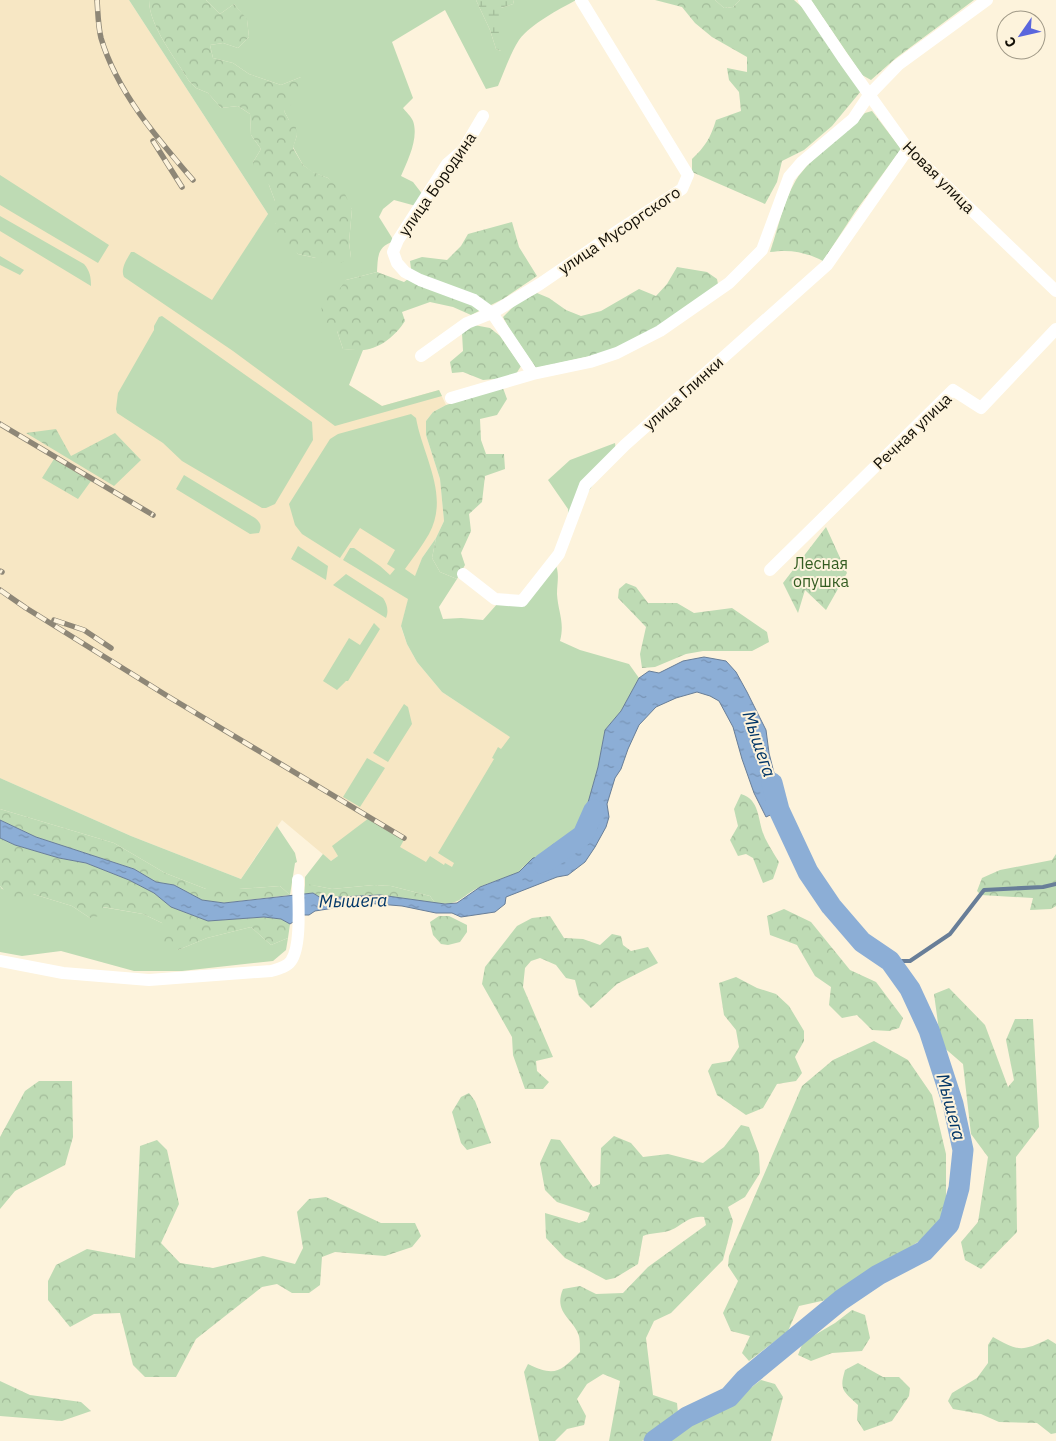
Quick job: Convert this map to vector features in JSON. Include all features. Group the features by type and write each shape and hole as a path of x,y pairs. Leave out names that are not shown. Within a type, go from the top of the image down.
{"street":[{"name":"улица Мусоргского","path":"421,356 467,323 492,313 540,284 682,189 688,175 581,0"},
{"name":"Новая улица","path":"804,0 908,148 1056,291"},
{"path":"451,398 533,374 590,362 617,353 660,331 729,284 762,250 789,176 802,162 853,119 869,95 898,65 987,0"},
{"name":"улица Бородина","path":"483,116 463,150 448,164 437,180 398,240 393,252 397,262 405,272 420,280 474,300 492,313"},
{"name":"улица Глинки","path":"463,574 495,599 522,601 559,554 585,485 625,445 827,265 908,148"},
{"path":"492,313 533,374"},
{"name":"Речная улица","path":"770,570 953,390 981,408 1056,329"},
{"path":"0,961 63,973 150,980 271,971 291,962 297,949 298,880"}],"shaded area":[{"path":"0,0 129,0 268,214 214,299 382,406 439,390 446,405 433,412 426,421 426,435 440,479 444,521 436,538 422,558 401,627 407,644 417,662 442,692 538,755 452,870 436,875 356,843 331,861 282,820 241,879 131,836 0,778"}],"green space":[{"path":"129,0 149,0 153,21 158,31 189,81 196,88 208,93 221,108 238,106 250,114 251,135 261,149 253,162 269,185 275,201 275,223 298,254 316,258 351,258 349,242 352,209 328,178 312,172 303,165 293,147 297,135 284,111 301,77 281,85 249,74 233,63 213,58 210,45 223,43 238,48 249,37 247,20 234,4 220,14 206,0 476,0 490,30 496,49 501,51 501,8 513,4 514,0 576,0 546,17 524,34 513,50 498,86 486,89 445,10 392,42 413,98 403,108 413,121 415,135 412,149 401,176 413,182 423,195 416,206 394,200 383,209 379,217 394,241 381,249 378,257 377,272 346,280 337,331 343,349 363,350 349,385 382,406 439,390 442,396 335,426 233,351 124,277 124,264 131,252 134,252 212,300 268,214"},
{"path":"149,0 206,0 220,14 234,4 247,19 249,37 238,48 223,43 210,45 213,58 233,63 249,74 281,85 301,77 300,92 284,111 289,120 295,122 297,135 293,148 303,165 313,172 328,178 345,194 352,209 349,242 351,258 329,268 316,258 298,254 279,238 275,223 275,201 269,185 255,179 253,162 261,149 251,135 250,114 238,106 221,108 208,93 196,88 189,81 153,21"},
{"path":"476,0 514,0 513,4 501,8 501,51 496,49 490,30"},
{"path":"655,0 715,0 724,8 733,7 740,0 794,0 804,9 861,91 832,126 804,150 782,161 777,182 765,204 692,172 692,159 707,141 716,120 741,111 739,92 729,80 727,68 747,72 747,57 712,37 695,23 682,7"},
{"path":"715,0 740,0 733,7 724,8"},
{"path":"811,0 974,0 896,58 871,80 862,75"},
{"path":"872,111 901,149 855,212 823,261 798,252 770,252 784,206 796,180 819,154 865,113"},
{"path":"0,175 109,245 98,263 0,205"},
{"path":"0,216 84,264 90,274 91,286 0,231"},
{"path":"512,222 519,247 537,276 503,299 471,315 453,307 430,302 402,312 405,321 393,336 376,347 364,350 343,349 337,331 322,321 321,292 338,291 346,280 377,272 404,282 412,276 410,261 422,257 447,260 461,246 468,234"},
{"path":"0,256 24,270 20,275 0,265"},
{"path":"677,267 707,272 717,279 718,284 650,332 613,351 536,368 503,317 517,303 537,293 549,298 566,310 581,316 601,311 639,289 656,296 667,284"},
{"path":"162,316 312,422 313,440 275,504 262,508 182,461 163,443 117,413 118,393 154,330 159,317"},
{"path":"474,325 490,328 500,336 521,366 516,374 506,378 483,380 463,372 452,373 450,362 463,351 462,333"},
{"path":"503,388 507,399 497,415 480,419 481,440 486,454 504,454 505,469 485,476 482,502 469,514 471,531 461,553 465,565 457,579 440,572 432,558 436,538 444,521 440,479 426,435 426,421 433,412 446,405"},
{"path":"411,414 416,418 433,476 437,505 435,519 429,534 405,569 415,576 422,558 436,538 432,558 440,572 457,579 439,607 443,619 483,620 498,603 517,605 555,563 558,574 557,594 562,623 560,641 580,650 629,664 639,678 621,711 605,730 598,767 582,824 583,835 579,844 542,857 523,867 519,872 475,889 456,902 444,904 435,903 430,896 391,886 374,885 332,889 305,885 305,877 323,854 331,861 338,856 332,846 369,818 404,840 400,847 426,862 430,856 444,865 445,863 452,867 454,863 438,853 494,759 492,758 498,747 501,749 510,737 442,692 417,662 407,644 401,626 408,599 343,560 350,548 354,548 390,575 395,569 387,564 395,550 360,528 340,558 302,534 295,525 289,504 330,439 338,434"},
{"path":"56,429 71,456 115,433 141,460 114,486 26,433"},
{"path":"615,443 616,451 569,520 568,509 548,480 570,460"},
{"path":"54,459 91,481 78,499 42,478"},
{"path":"184,475 259,521 259,533 250,534 176,489"},
{"name":"Лесная опушка","path":"826,527 847,573 826,610 805,590 798,613 783,583"},
{"path":"298,546 328,566 326,580 291,559"},
{"path":"346,574 383,598 387,608 386,618 333,585"},
{"path":"626,583 636,587 648,603 677,603 694,613 732,608 767,632 769,642 752,651 703,651 686,654 655,667 642,668 640,654 646,627 618,598 619,589"},
{"path":"374,623 380,629 348,681 337,690 323,681 349,638 360,645"},
{"path":"404,704 408,707 412,724 388,762 373,753"},
{"path":"367,758 385,768 360,807 343,797"},
{"path":"0,778 131,836 241,879 277,826 295,853 297,862 295,863 290,895 280,886 206,889 165,873 114,843 0,809"},
{"path":"741,794 752,801 755,806 765,838 779,862 773,879 763,883 753,858 746,854 738,856 730,840 738,826 734,809"},
{"path":"0,809 114,843 165,873 206,889 280,886 290,895 224,903 202,900 174,885 156,882 134,869 36,837 0,820"},
{"path":"0,838 15,845 59,858 86,863 129,880 154,893 171,907 208,921 264,917 281,919 290,924 288,938 271,945 251,927 207,938 178,950 164,943 162,923 143,914 103,907 103,915 90,918 72,906 33,894 15,901 0,886"},
{"path":"1056,854 1056,906 1051,909 1030,910 1033,898 981,895 977,891 982,878 1000,870 1052,860"},
{"path":"305,885 332,889 374,885 391,886 430,896 435,903 380,895 321,898 313,893 304,894"},
{"path":"0,886 2,889 33,894 72,906 90,918 102,907 143,914 162,923 178,950 207,938 251,927 271,945 288,938 286,950 273,961 182,971 134,971 61,951 22,956 0,952"},
{"path":"784,909 811,922 850,970 876,982 903,1018 899,1028 889,1031 872,1030 857,1015 842,1018 829,1005 831,987 815,976 797,945 770,935 767,916"},
{"path":"439,916 449,916 467,925 467,932 460,942 448,945 441,944 433,935 430,922"},
{"path":"550,916 564,938 583,939 600,945 612,934 621,936 623,945 631,951 648,947 658,963 617,984 591,1008 579,996 575,980 566,978 556,965 540,958 531,961 525,968 523,987 553,1057 536,1061 537,1071 549,1082 543,1089 525,1089 513,1055 512,1037 482,984 485,967 517,926 532,918"},
{"path":"736,977 757,988 776,994 789,1006 804,1031 804,1041 795,1057 802,1073 796,1081 777,1084 763,1108 746,1115 717,1095 708,1071 712,1064 730,1061 739,1047 736,1030 724,1015 719,983"},
{"path":"949,988 985,1025 1008,1087 1014,1080 1006,1040 1015,1019 1033,1019 1039,1127 1016,1157 1017,1232 981,1269 965,1260 961,1242 978,1222 988,1157 971,1134 963,1064 941,1045 934,994"},
{"path":"874,1041 908,1060 932,1095 946,1154 946,1210 934,1231 835,1298 799,1306 788,1331 749,1361 742,1353 750,1336 731,1331 723,1313 738,1281 728,1266 729,1256 802,1086 833,1060"},
{"path":"39,1081 72,1081 73,1137 65,1165 15,1191 0,1209 0,1137 25,1091"},
{"path":"469,1093 475,1101 491,1143 467,1150 461,1143 452,1112 461,1097"},
{"path":"741,1125 749,1127 759,1154 760,1173 745,1197 728,1207 733,1221 723,1260 671,1313 654,1321 646,1338 653,1395 677,1403 678,1413 642,1441 609,1441 620,1381 603,1374 587,1384 577,1399 586,1416 584,1425 567,1429 555,1441 539,1441 524,1372 528,1364 545,1370 557,1370 562,1368 580,1352 579,1336 560,1304 563,1289 580,1286 596,1294 623,1293 648,1267 706,1225 704,1217 694,1217 668,1231 643,1236 638,1264 615,1278 606,1280 565,1258 546,1238 545,1213 579,1223 587,1220 590,1213 557,1202 545,1190 540,1163 551,1139 560,1140 593,1187 600,1184 601,1148 614,1136 631,1143 643,1157 668,1154 703,1163 724,1147"},
{"path":"157,1140 167,1150 179,1204 161,1243 180,1263 213,1268 263,1256 295,1264 303,1248 297,1212 309,1199 326,1197 381,1223 415,1223 421,1236 412,1247 385,1256 335,1252 322,1257 320,1285 309,1293 292,1293 277,1284 262,1287 196,1339 176,1377 145,1377 133,1365 120,1313 94,1314 70,1327 48,1300 48,1281 56,1265 87,1249 135,1258 140,1146"},
{"path":"852,1310 865,1315 870,1338 862,1351 832,1353 811,1361 798,1355 803,1342 835,1323"},
{"path":"993,1337 1008,1345 1020,1348 1026,1348 1048,1339 1056,1344 1056,1433 1051,1434 1037,1423 999,1422 981,1414 953,1409 948,1401 952,1393 977,1378 988,1363 988,1345"},
{"path":"858,1363 883,1377 899,1377 910,1388 909,1396 892,1421 864,1431 857,1420 858,1405 846,1393 842,1382 845,1370"},
{"path":"761,1380 775,1384 783,1397 771,1441 669,1441 687,1426 721,1410"},
{"path":"0,1381 30,1395 81,1402 91,1411 62,1421 0,1416"}],"water":[{"path":"704,657 726,661 736,672 747,692 766,730 769,753 783,809 766,817 754,793 733,727 719,701 697,692 676,698 656,707 639,725 621,769 615,778 607,804 609,817 606,827 585,862 568,875 557,877 506,897 505,904 495,912 461,917 452,913 436,913 402,906 366,903 315,911 309,915 304,915 290,924 281,919 264,917 208,921 171,907 154,893 129,880 86,863 59,858 15,845 0,838 0,820 36,837 134,869 156,882 174,885 202,900 224,903 313,893 321,898 380,895 445,904 457,903 480,887 519,872 533,858 542,857 545,851 554,844 570,848 579,844 583,835 582,824 598,767 605,730 621,711 639,678 649,671 659,673 683,661"}],"waterway":[{"name":"Мышега","path":"654,1441 687,1417 729,1397 745,1379 841,1300 878,1275 924,1251 949,1224 959,1188 963,1150 953,1104 929,1030 910,989 890,961 862,942 831,906 808,872 779,810 772,783"},
{"name":"Мышега","path":"543,864 583,835 594,810"},
{"path":"890,961 910,961 950,934 984,890 1043,887 1056,884"}],"railway":[{"path":"97,0 101,38 117,77 139,114 193,180"},
{"path":"153,141 182,187"},
{"path":"0,424 153,515"},
{"path":"0,590 169,697 404,838"},
{"path":"54,620 84,630 111,648"}]}
